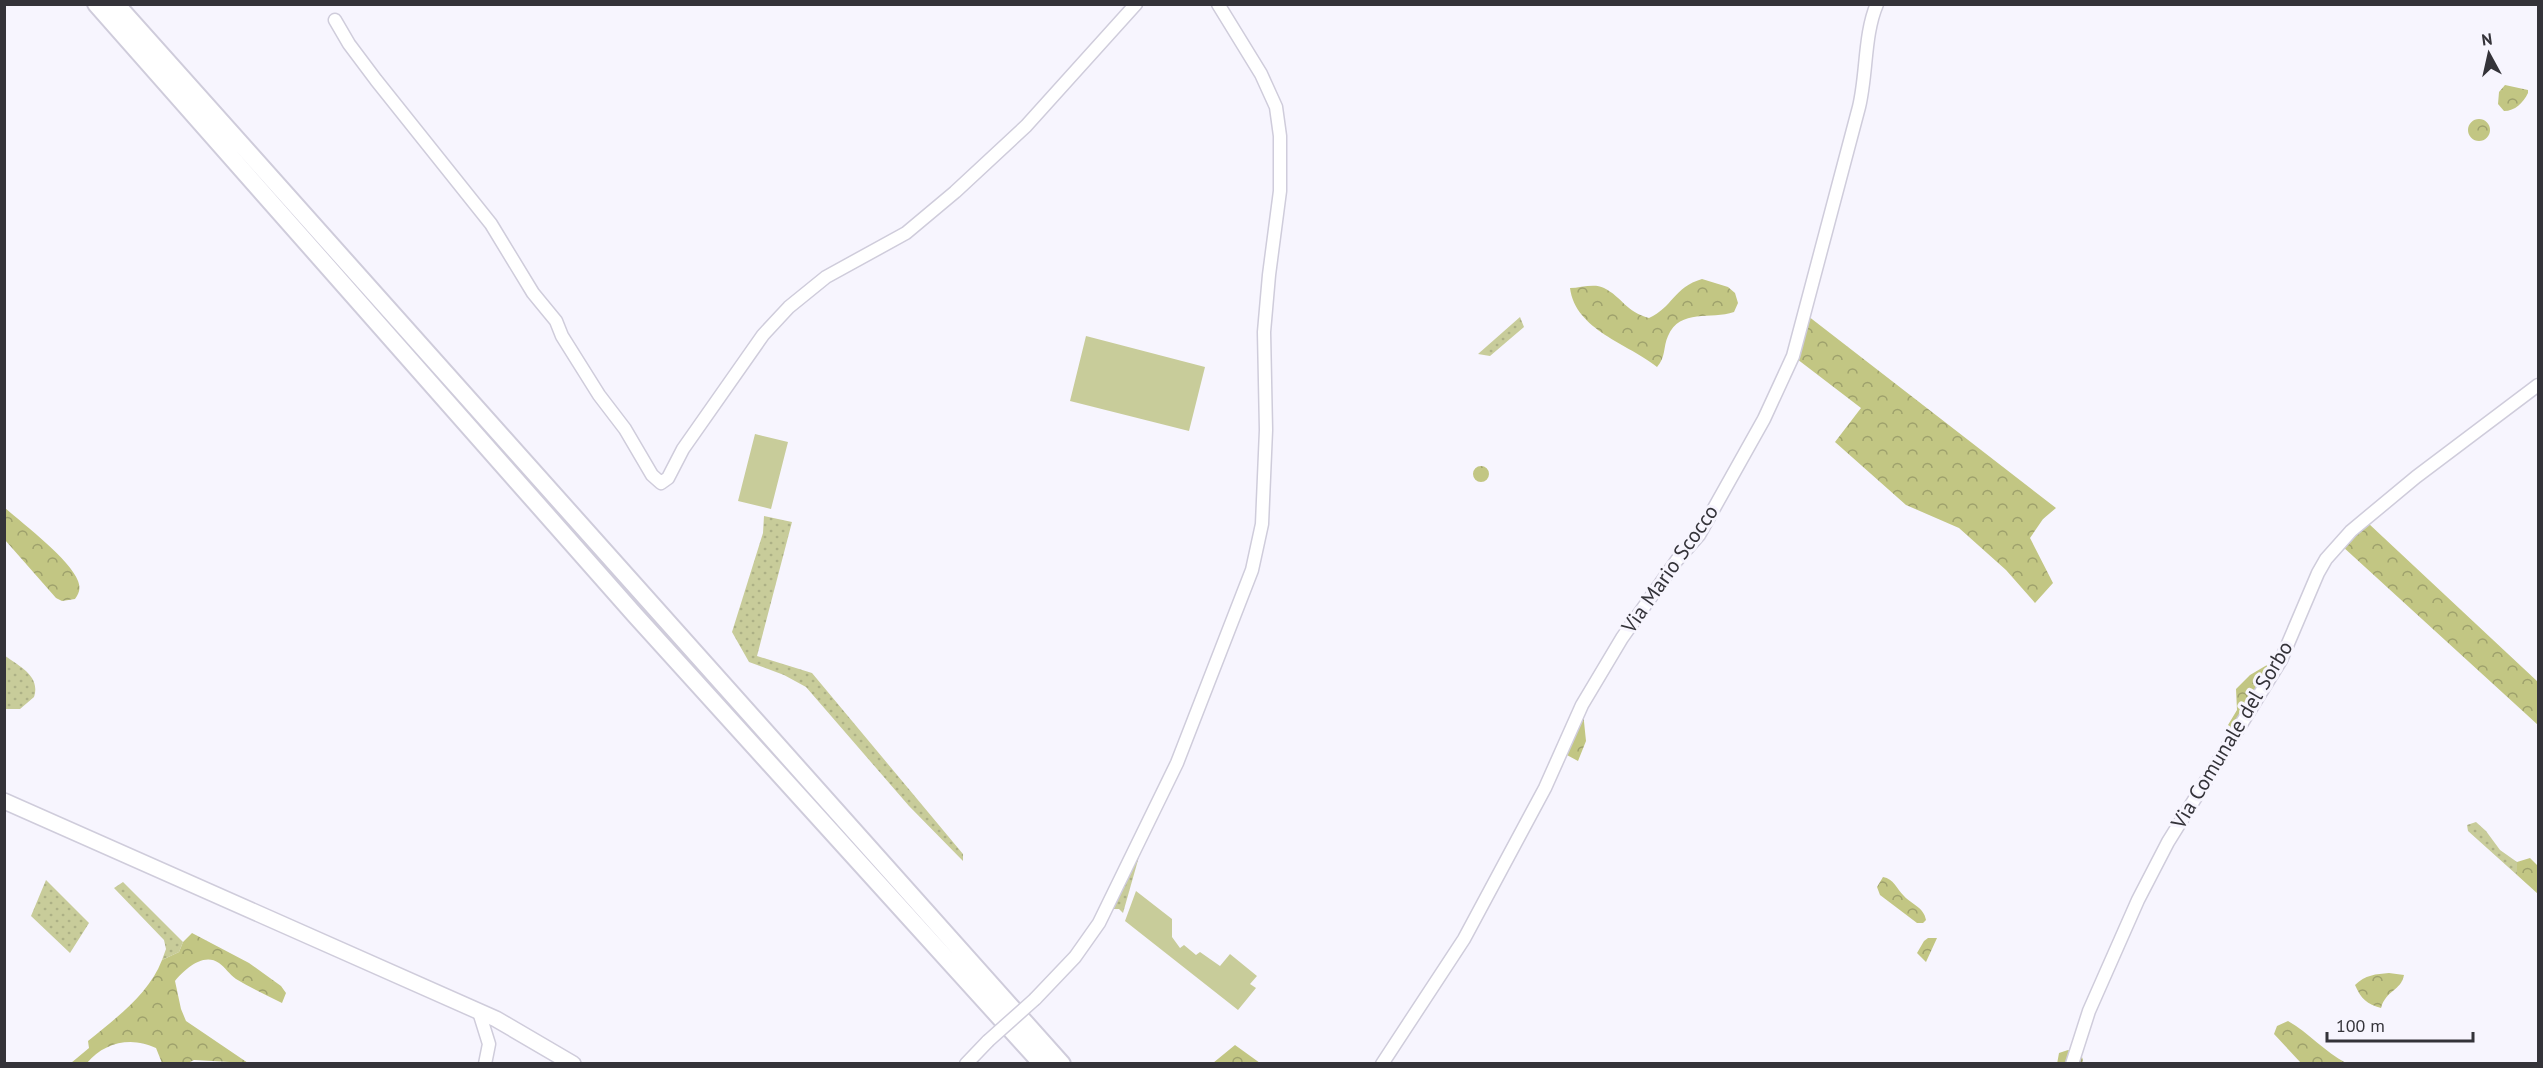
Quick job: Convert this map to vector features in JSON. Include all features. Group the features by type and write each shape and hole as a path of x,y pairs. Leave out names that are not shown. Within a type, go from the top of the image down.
{"highway":[{"path":"96,4 635,615 1042,1064"},
{"path":"116,4 1062,1064"}],"main road":[{"path":"4,801 496,1019 573,1064"}],"street":[{"path":"335,20 349,44 376,80 491,224 533,292 556,321 562,336 599,395 625,429 652,475 661,483 668,478 683,448 763,335 789,307 826,277 906,233 955,192 1026,126 1136,4"},
{"path":"966,1064 1035,999 1075,957 1099,923 1177,763 1252,570 1262,524 1266,430 1264,332 1280,191 1280,136 1276,107 1261,74 1218,4"},
{"name":"Via Mario Scocco","path":"1382,1064 1464,939 1545,788 1582,705 1622,638 1677,560 1699,535 1782,383 1793,356 1865,84 1872,15 1877,4"},
{"name":"Via Comunale del Sorbo","path":"2072,1064 2088,1011 2138,900 2174,833 2281,660 2326,559 2351,531 2400,490 2538,385"},
{"path":"479,1012 489,1044 485,1064"}],"green space":[{"path":"2505,85 2528,90 2528,93 2518,106 2504,111 2498,104 2499,92"},
{"path":"2479,119 2487,122 2490,130 2487,138 2479,141 2471,138 2468,130 2471,122"},
{"path":"1702,279 1728,287 1735,293 1738,303 1734,312 1688,318 1673,327 1657,367 1592,325 1574,303 1570,288 1592,286 1604,288 1635,312 1649,318 1663,309 1685,287"},
{"path":"1808,316 2056,508 2043,519 2030,538 2053,583 2035,603 2006,570 1959,528 1906,505 1835,442 1861,408 1797,359"},
{"path":"1520,317 1524,327 1490,356 1478,354"},
{"path":"1086,336 1205,367 1189,431 1070,401"},
{"path":"755,434 788,442 771,509 738,501"},
{"path":"1481,466 1487,468 1489,474 1487,480 1481,482 1475,480 1473,474 1475,468"},
{"path":"4,507 56,552 73,572 79,586 75,599 62,601 56,598 5,540"},
{"path":"764,516 792,522 757,656 812,673 963,854 963,861 909,806 806,687 784,675 749,662 732,632 763,533"},
{"path":"2368,523 2538,682 2538,725 2342,546"},
{"path":"4,655 27,672 34,683 34,697 20,709 5,709"},
{"path":"2272,662 2234,729 2228,725 2237,710 2236,689 2250,675"},
{"path":"1583,712 1586,741 1578,761 1565,754"},
{"path":"2476,822 2500,850 2517,862 2517,875 2468,831 2467,825"},
{"path":"1139,846 1140,853 1123,913 1119,909 1112,909"},
{"path":"2530,858 2538,866 2538,894 2517,875 2517,862"},
{"path":"1883,877 1892,882 1923,912 1926,920 1923,923 1917,923 1880,895 1877,887"},
{"path":"46,880 89,923 70,953 31,916"},
{"path":"123,882 183,942 179,952 162,960 166,949 164,940 114,888"},
{"path":"1136,891 1172,919 1172,937 1180,948 1184,945 1196,955 1200,952 1220,966 1230,954 1257,976 1250,984 1256,988 1238,1010 1125,921"},
{"path":"192,933 249,963 281,986 286,993 282,1003 236,979 213,960 194,964 175,981 186,1021 248,1063 194,1060 188,1063 162,1063 156,1048 147,1044 128,1042 102,1050 87,1063 71,1063 89,1048 88,1041 140,995 162,960 179,952 183,942"},
{"path":"1928,938 1937,938 1926,962 1917,953"},
{"path":"2389,973 2404,975 2400,984 2386,998 2381,1008 2372,1005 2365,1000 2355,985 2367,977"},
{"path":"2288,1021 2346,1063 2301,1063 2274,1034 2277,1026"},
{"path":"1235,1045 1260,1063 1213,1063"},
{"path":"2068,1050 2080,1051 2082,1063 2057,1064 2059,1053"}]}
